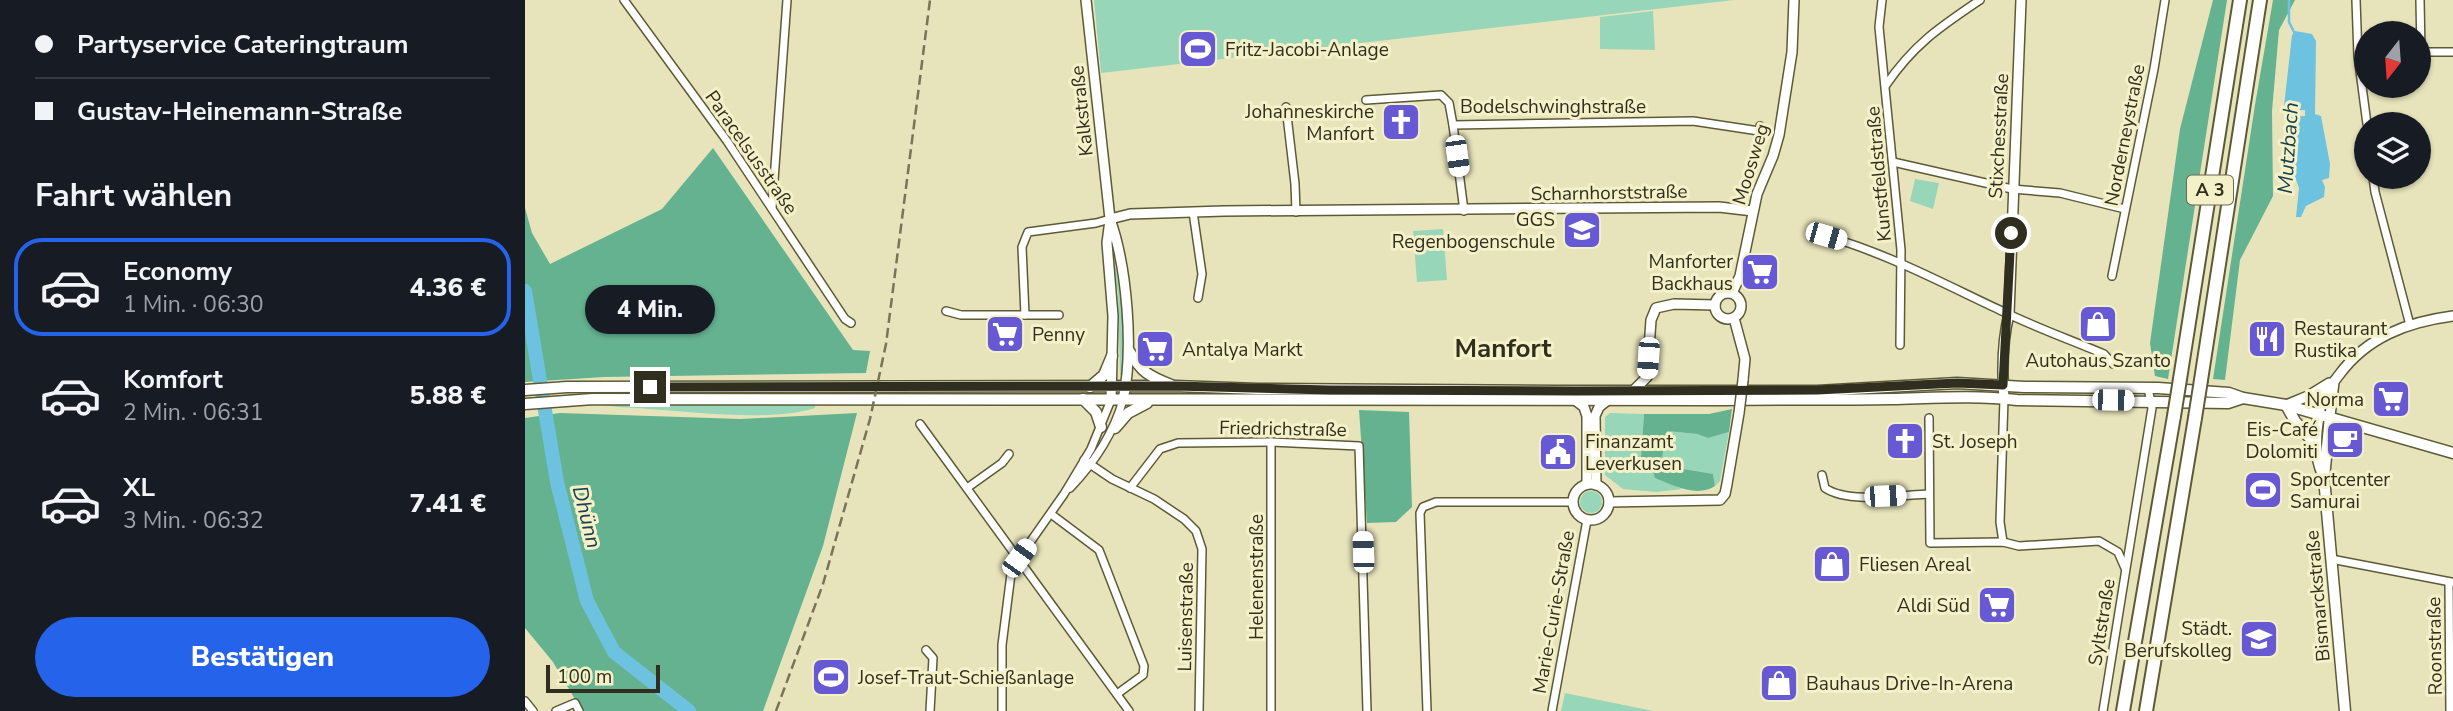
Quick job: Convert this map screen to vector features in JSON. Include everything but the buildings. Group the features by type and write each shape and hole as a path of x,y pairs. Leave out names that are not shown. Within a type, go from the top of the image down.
{"highway":[{"name":"A 3","path":"2123,711 2174,416 2240,0"},
{"name":"A 3","path":"2146,711 2260,0"}],"main road":[{"path":"1129,351 1145,374 1175,386"},
{"path":"1090,387 1104,375 1112,356"},
{"path":"525,390 567,387 1175,386 1419,391 1662,391 1817,390 1957,383 2024,387 2148,388 2229,393 2286,405 2453,453"},
{"path":"525,404 569,400 1608,400 1936,397 2228,403 2243,398"},
{"path":"1083,399 1096,412 1101,427"},
{"path":"1115,428 1131,411 1152,400"},
{"path":"2286,405 2315,445"},
{"name":"Bismarckstraße","path":"2324,478 2315,445 2325,415"},
{"name":"Bismarckstraße","path":"2325,415 2324,478 2345,711"}],"street":[{"name":"Paracelsusstraße","path":"624,0 727,141 845,319 851,323"},
{"path":"772,208 787,0"},
{"name":"Kalkstraße","path":"1086,0 1110,219 1108,243 1112,294 1111,400"},
{"name":"Moosweg","path":"1733,293 1740,276 1753,211 1779,135 1792,52 1794,0"},
{"name":"Kunstfeldstraße","path":"1882,0 1879,27 1902,263 1900,345"},
{"path":"1886,85 1907,56 1930,33 1980,0"},
{"name":"Stixchesstraße","path":"2004,399 2021,0"},
{"name":"Norderneystraße","path":"2112,276 2154,69 2165,0"},
{"path":"2356,0 2358,21"},
{"path":"2420,0 2420,21"},
{"path":"2431,52 2453,52"},
{"name":"Bodelschwinghstraße","path":"1366,100 1441,95 1448,103 1453,125 1693,121 1760,129 1758,143"},
{"path":"1286,107 1296,212"},
{"path":"1453,125 1464,211"},
{"path":"1893,162 2012,189 2060,193 2125,209"},
{"path":"2375,189 2410,324"},
{"name":"Scharnhorststraße","path":"1110,219 1130,214 1193,212 1719,207 1753,211"},
{"path":"1193,212 1202,274 1198,298"},
{"path":"1025,315 1022,247 1028,232 1110,219"},
{"name":"Kalkstraße","path":"1110,219 1116,235 1125,293 1129,351 1123,400"},
{"path":"1826,236 1859,245 1902,263 2009,314 2104,354 2113,364"},
{"path":"1733,293 1742,305 1741,310 1734,318 1725,320 1717,314 1715,305 1721,295 1733,293"},
{"path":"1633,391 1647,377 1651,320 1656,309 1674,304 1715,305"},
{"path":"946,311 961,315 1059,315"},
{"path":"2325,415 2326,391 2347,364 2366,346 2410,324 2453,316"},
{"path":"1609,502 1720,500 1725,494 1745,359 1734,318"},
{"path":"1647,377 1662,391"},
{"path":"2286,405 2334,382"},
{"name":"Syltstraße","path":"2103,711 2152,401 2148,388"},
{"path":"2003,542 2000,522 2004,399"},
{"path":"1087,462 1111,400"},
{"path":"1002,711 1002,645 1011,574 1019,558 1064,494 1115,428 1123,400"},
{"path":"1575,400 1584,407 1587,416 1591,485"},
{"path":"1591,485 1595,416 1598,407 1608,400"},
{"path":"1929,418 1930,543 2003,542 2019,546 2099,541 2113,548 2122,558 2125,568"},
{"path":"921,424 1019,558 1051,607 1129,711"},
{"name":"Friedrichstraße","path":"1130,488 1160,449 1178,443 1271,442 1359,446 1367,711"},
{"name":"Helenenstraße","path":"1271,442 1271,711"},
{"path":"967,488 1002,463 1009,454"},
{"name":"Luisenstraße","path":"1087,462 1154,499 1184,519 1196,531 1202,549 1199,711"},
{"path":"1822,475 1825,488 1833,494 1862,497 1929,494"},
{"path":"1591,485 1606,491 1609,502 1602,516 1587,520 1576,512 1573,502 1578,489 1591,485"},
{"path":"1427,711 1420,513 1423,507 1436,502 1573,502"},
{"path":"1051,514 1099,550 1144,666 1140,679 1117,694"},
{"name":"Marie-Curie-Straße","path":"1552,711 1587,520"},
{"path":"2113,548 2131,539"},
{"path":"2332,559 2451,582"},
{"name":"Roonstraße","path":"2451,582 2451,711"},
{"path":"926,650 933,658 930,711"},
{"path":"525,701 533,711"},
{"path":"556,711 575,703 579,711"}],"green space":[{"name":"Fritz-Jacobi-Anlage","path":"1094,0 1734,0 1101,73"},
{"path":"2213,0 2227,0 2168,379 2155,376 2150,343 2180,129"},
{"path":"2273,0 2295,0 2279,30 2272,111 2273,196 2240,260 2225,380 2213,379 2255,105"},
{"path":"1653,11 1655,50 1600,49 1600,17"},
{"path":"713,148 853,350 870,351 866,373 604,377 525,382 525,208 532,233 550,264 662,209"},
{"path":"1915,179 1939,183 1933,209 1910,201"},
{"path":"1443,229 1447,280 1417,282 1413,231"},
{"path":"1111,240 1121,298 1125,375 1120,375 1118,292 1112,268"},
{"path":"594,403 815,404 815,408 776,414 732,415 614,407"},
{"path":"1732,409 1729,432 1708,438 1667,431 1662,457 1646,460 1641,457 1644,414 1709,414"},
{"path":"1359,410 1409,412 1412,507 1396,522 1367,523"},
{"path":"560,413 741,419 857,413 823,546 763,711 582,711 553,662 525,628 525,418"},
{"path":"1610,413 1644,414 1641,457 1667,431 1708,438 1729,432 1720,481 1715,486 1713,474 1655,478 1682,489 1656,492 1623,489 1605,475 1605,417"},
{"path":"1658,465 1713,474 1715,486 1700,491 1677,487 1655,478 1652,467"},
{"path":"1591,491 1599,494 1602,502 1599,510 1591,513 1583,510 1580,502 1583,494"},
{"path":"1565,693 1653,711 1561,711"}],"water":[{"path":"2295,31 2312,34 2316,41 2315,114 2321,116 2330,164 2329,178 2322,180 2325,187 2324,197 2306,206 2301,217 2296,217 2299,188 2287,154 2286,117 2305,116 2305,110 2288,111 2284,106 2292,35"}],"waterway":[{"name":"Mutzbach","path":"2289,0 2289,22 2295,34"},
{"name":"Dhünn","path":"525,291 557,482 587,601 614,652 689,711"}],"railway":[{"path":"776,711 823,584 870,419 886,344 930,0"}],"place":[{"name":"Fritz-Jacobi-Anlage","path":"1198,49"},
{"name":"Johanneskirche Manfort","path":"1401,122"},
{"name":"GGS Regenbogenschule","path":"1582,230"},
{"name":"Manforter Backhaus","path":"1760,272"},
{"name":"Autohaus Szanto","path":"2098,324"},
{"name":"Penny","path":"1005,334"},
{"name":"Restaurant Rustika","path":"2267,339"},
{"name":"Antalya Markt","path":"1155,349"},
{"name":"Norma","path":"2391,399"},
{"name":"Eis-Café Dolomiti","path":"2345,440"},
{"name":"St. Joseph","path":"1905,441"},
{"name":"Finanzamt Leverkusen","path":"1558,452"},
{"name":"Sportcenter Samurai","path":"2263,490"},
{"name":"Fliesen Areal","path":"1832,564"},
{"name":"Aldi Süd","path":"1997,605"},
{"name":"Städt. Berufskolleg","path":"2259,639"},
{"name":"Josef-Traut-Schießanlage","path":"831,677"},
{"name":"Bauhaus Drive-In-Arena","path":"1779,683"}],"district":[{"name":"Manfort","path":"1503,348"}],"route":[{"path":"650,387 1175,386 1258,390 1576,391 1871,389 1957,383 2003,385 2005,328 2009,314 2011,233"}]}
